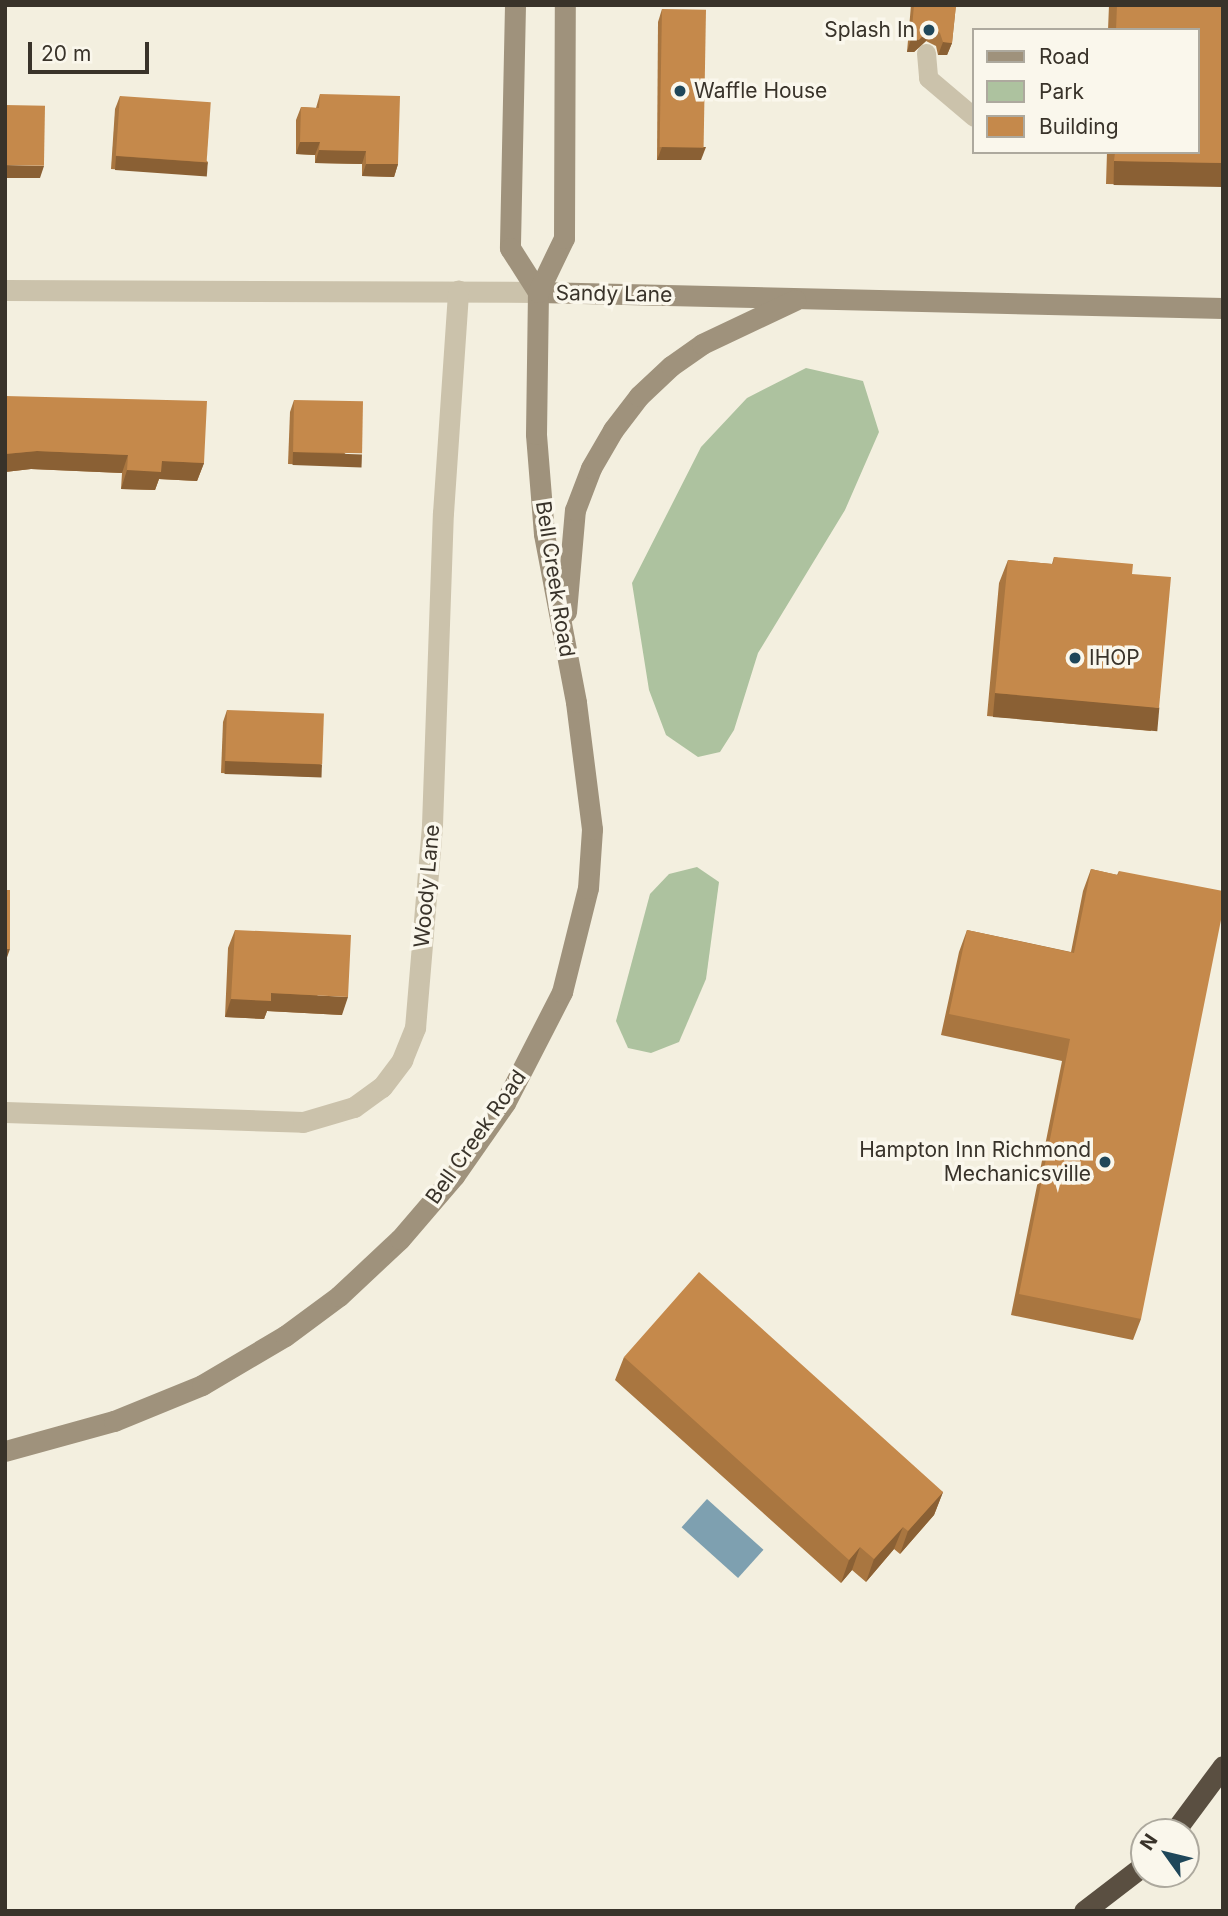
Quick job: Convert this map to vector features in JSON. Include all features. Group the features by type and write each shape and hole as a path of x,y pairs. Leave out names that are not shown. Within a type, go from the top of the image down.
{"highway":[{"path":"1184,1818 1223,1766"},
{"path":"1084,1911 1130,1875"}],"street":[{"path":"515,5 510,248 538,292"},
{"name":"Bell Creek Road","path":"5,1451 114,1422 202,1385 285,1336 339,1296 400,1239 454,1176 505,1103 562,992 588,888 592,829 564,635 544,534 536,434 538,292 564,239 565,5"},
{"name":"Sandy Lane","path":"5,290 538,292 1223,308"},
{"name":"Woody Lane","path":"5,1112 303,1122 355,1107 382,1087 402,1060 415,1028 432,825 443,513 458,291"},
{"path":"564,635 575,510 591,468 613,430 639,396 682,358 801,298"}],"lane":[{"path":"926,53 928,78 972,115"}],"green space":[{"path":"806,368 863,381 879,432 845,510 758,653 734,730 720,752 698,757 666,735 649,690 632,583 701,447 747,398"},
{"path":"697,867 719,882 706,979 679,1042 651,1053 628,1048 616,1021 650,894 669,874"}],"water":[{"path":"707,1499 763,1550 738,1578 682,1527"}],"building":[{"path":"914,5 956,5 952,43 943,42 940,33 930,28 919,40 911,39"},
{"path":"1117,5 1223,5 1223,163 1114,161 1115,154 1200,154 1200,28 1116,28"},
{"name":"Waffle House","path":"662,9 706,10 704,148 660,147"},
{"path":"320,94 400,96 398,164 366,164 366,151 319,150 320,142 300,142 301,107 319,108"},
{"path":"120,96 211,102 207,162 116,156"},
{"path":"5,105 45,106 44,166 5,165"},
{"path":"5,396 207,401 204,463 162,461 161,472 127,470 128,455 37,451 5,454"},
{"path":"294,400 363,401 362,453 293,452"},
{"name":"IHOP","path":"1054,557 1133,564 1132,574 1171,577 1159,708 995,693 1008,560 1053,564"},
{"path":"227,710 324,713 322,764 225,761"},
{"name":"Hampton Inn Richmond Mechanicsville","path":"1091,869 1118,875 1119,871 1223,891 1223,910 1141,1319 1019,1294 1070,1039 949,1014 967,930 1074,953"},
{"path":"5,890 10,890 10,949 5,949"},
{"path":"235,930 351,935 348,997 271,993 271,1001 231,999"},
{"path":"699,1272 943,1492 908,1531 903,1527 874,1559 860,1547 849,1560 624,1357"}],"place":[{"name":"Splash In","path":"929,30"},
{"name":"Waffle House","path":"680,91"},
{"name":"IHOP","path":"1075,658"},
{"name":"Hampton Inn Richmond Mechanicsville","path":"1105,1162"}]}
